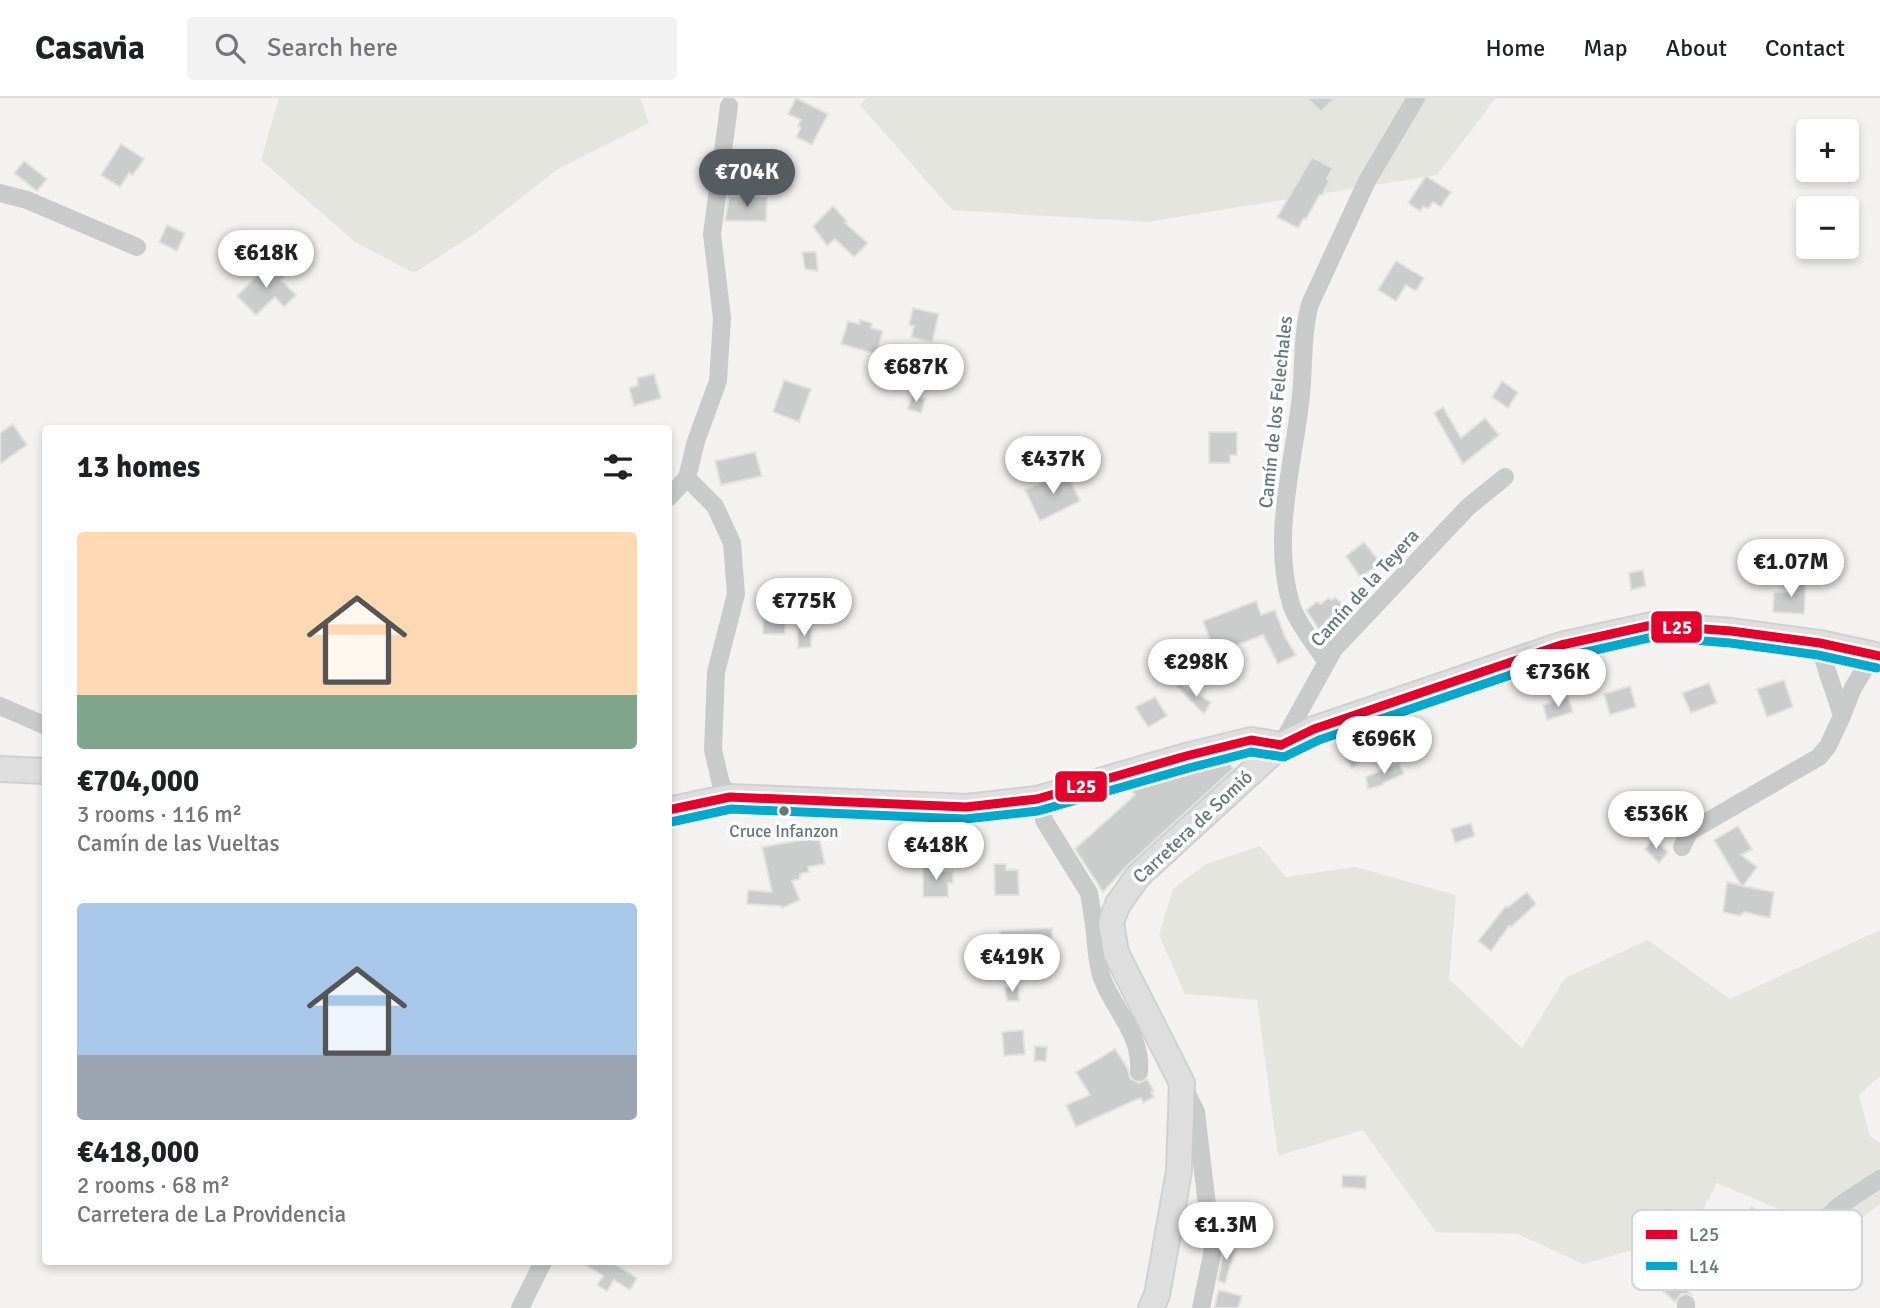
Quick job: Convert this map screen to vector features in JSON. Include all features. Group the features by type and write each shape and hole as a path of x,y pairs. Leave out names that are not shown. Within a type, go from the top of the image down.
{"street":[{"name":"Camín de los Felechales","path":"1326,661 1296,615 1283,564 1306,321 1310,304 1367,181 1416,98"},
{"path":"672,494 687,478 696,441 718,381 722,318 712,234 729,106"},
{"path":"0,193 27,200 137,247"},
{"name":"Camín de la Teyera","path":"1281,745 1326,661 1342,640 1468,507 1505,477"},
{"path":"687,478 715,506 732,543 736,594 716,672 713,750 721,784 730,797"},
{"name":"Carretera de Somió","path":"1103,923 1138,876 1281,745 1314,729 1562,645 1652,625 1731,631 1877,654"},
{"path":"1820,643 1842,716"},
{"path":"1682,847 1689,831 1819,757 1828,746 1853,688 1877,654"},
{"path":"0,706 42,724"},
{"path":"672,809 730,797 966,807 1037,799 1186,755 1251,740 1281,745"},
{"path":"0,769 42,771"},
{"path":"1037,799 1045,822 1089,893 1196,1112 1214,1245 1201,1308"},
{"path":"1103,923 1102,978 1137,1042 1139,1072"},
{"path":"1151,1308 1157,1295 1180,1171 1182,1083"},
{"path":"1835,1210 1880,1179"},
{"path":"520,1308 542,1265"}],"shaded area":[{"path":"279,98 640,98 649,123 558,169 476,233 414,273 355,242 261,160"},
{"path":"866,98 1496,98 1437,175 1147,222 952,210 860,105"},
{"path":"1260,846 1286,877 1355,867 1456,895 1449,979 1522,1048 1565,978 1648,940 1730,999 1880,930 1880,1076 1859,1095 1870,1136 1880,1143 1880,1204 1862,1218 1862,1210 1781,1210 1717,1183 1703,1210 1632,1210 1632,1250 1583,1264 1518,1234 1436,1232 1363,1130 1278,1156 1257,1000 1185,994 1159,935 1173,889 1206,864"}],"building":[{"path":"796,98 828,114 812,145 796,137 801,128 798,126 801,120 788,114"},
{"path":"1307,98 1335,98 1321,112"},
{"path":"121,144 144,159 133,175 129,173 120,187 101,175"},
{"path":"1312,157 1333,168 1322,195 1320,194 1298,228 1277,217"},
{"path":"24,161 47,179 37,191 14,173"},
{"path":"1426,176 1451,192 1441,207 1433,202 1428,209 1423,206 1420,211 1408,203"},
{"path":"729,196 767,197 766,221 725,221"},
{"path":"833,206 847,221 845,223 868,243 854,257 835,239 827,246 813,226"},
{"path":"167,225 185,233 177,251 159,242"},
{"path":"802,252 816,252 818,271 805,269"},
{"path":"1396,261 1424,278 1416,291 1406,285 1396,301 1378,290"},
{"path":"270,263 284,277 281,280 296,295 284,307 275,297 256,315 237,296"},
{"path":"913,308 939,314 932,342 911,337 914,326 909,325"},
{"path":"860,320 872,323 871,328 883,331 876,354 841,344 848,321 859,324"},
{"path":"654,374 661,398 634,406 629,388 638,385 637,378"},
{"path":"784,380 811,389 799,422 773,412"},
{"path":"1502,381 1518,392 1508,408 1492,397"},
{"path":"912,395 925,399 921,413 908,409"},
{"path":"1443,407 1461,438 1485,418 1499,435 1463,464 1434,413"},
{"path":"13,424 27,445 0,464 0,433"},
{"path":"1209,432 1237,432 1237,455 1230,455 1230,463 1209,463"},
{"path":"755,452 762,476 721,485 715,461"},
{"path":"1066,472 1080,501 1040,521 1025,490"},
{"path":"1364,542 1381,564 1360,577 1346,556"},
{"path":"1796,551 1805,559 1796,573 1787,565"},
{"path":"1643,570 1646,586 1631,590 1629,573"},
{"path":"1791,581 1806,582 1804,614 1773,612 1774,592 1788,593"},
{"path":"764,585 786,586 785,634 763,634"},
{"path":"1335,597 1349,611 1324,637 1306,610 1317,602 1321,604 1328,598 1332,600"},
{"path":"1256,601 1261,615 1275,610 1285,637 1296,655 1278,664 1263,635 1215,653 1203,621"},
{"path":"798,627 811,628 811,647 798,648"},
{"path":"1784,680 1793,707 1767,717 1757,689"},
{"path":"1709,683 1717,703 1691,713 1682,693"},
{"path":"1179,684 1211,702 1204,714 1177,687"},
{"path":"1630,686 1636,707 1610,715 1604,694"},
{"path":"1155,697 1167,716 1148,727 1135,707"},
{"path":"1568,697 1573,712 1547,720 1543,705"},
{"path":"1374,726 1386,743 1352,768 1340,751"},
{"path":"1229,761 1233,769 1128,865 1103,892 1075,849 1135,795 1129,788"},
{"path":"1399,762 1404,774 1368,789 1366,777"},
{"path":"1471,823 1475,836 1455,843 1451,829"},
{"path":"1738,826 1752,849 1741,855 1757,867 1743,886 1774,892 1770,918 1744,912 1740,916 1723,912 1727,882 1741,885 1714,840"},
{"path":"819,837 825,864 808,867 809,872 800,874 800,879 792,881 800,900 782,908 747,904 748,890 772,892 762,847"},
{"path":"1653,839 1668,852 1659,863 1645,849"},
{"path":"994,864 1006,864 1006,870 1018,870 1019,895 995,895"},
{"path":"923,865 936,865 936,871 953,871 953,883 948,883 948,897 923,897"},
{"path":"1527,892 1536,904 1509,926 1491,951 1478,941 1506,906"},
{"path":"1052,928 1052,942 1047,943 1047,952 1022,953 1021,946 1001,947 1000,931"},
{"path":"1018,986 1019,1001 1007,1001 1005,988"},
{"path":"1023,1030 1025,1054 1004,1056 1002,1032"},
{"path":"1035,1046 1047,1047 1046,1061 1034,1061"},
{"path":"1115,1049 1128,1069 1130,1078 1139,1083 1147,1079 1154,1091 1151,1092 1154,1097 1143,1103 1141,1098 1135,1100 1076,1127 1066,1105 1090,1095 1076,1072"},
{"path":"1342,1175 1366,1176 1366,1189 1342,1187"},
{"path":"1225,1244 1236,1246 1225,1283 1218,1281"},
{"path":"586,1265 616,1265 637,1278 630,1290 614,1280 607,1291 597,1285 603,1276"},
{"path":"1219,1290 1242,1296 1238,1308 1214,1308"},
{"path":"1662,1290 1687,1290 1691,1294 1681,1294 1675,1302"}],"transit line":[{"name":"L25","path":"1281,745 1314,729 1561,645 1652,625 1731,631 1820,643 1880,656"},
{"name":"L14","path":"672,822 731,809 965,819 1038,811 1251,752 1284,757 1319,740 1564,657 1653,637 1730,643 1818,655 1877,668"},
{"name":"L25","path":"672,809 730,797 966,807 1037,799 1251,740 1281,745"}],"place":[{"name":"Cruce Infanzon","path":"784,811"}]}
